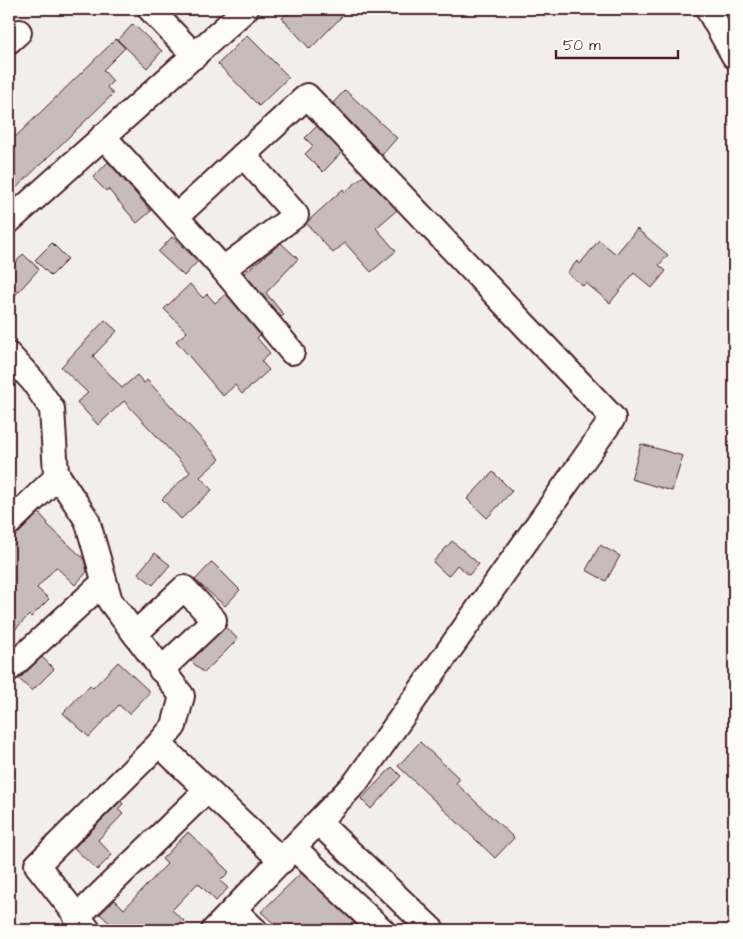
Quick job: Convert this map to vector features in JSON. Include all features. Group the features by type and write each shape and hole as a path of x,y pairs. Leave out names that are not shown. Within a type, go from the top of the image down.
{"street":[{"path":"150,9 194,56"},
{"path":"9,219 246,9"},
{"path":"708,9 734,56"},
{"path":"176,217 307,96 613,418 356,782 214,930"},
{"path":"104,136 223,269 292,352"},
{"path":"223,269 296,215 243,155"},
{"path":"9,355 33,381 52,409 56,473 87,520 110,601 182,696 174,726 159,744 37,865 82,924 207,790"},
{"path":"9,523 58,476"},
{"path":"9,669 104,582"},
{"path":"135,634 184,588 214,620 162,670"},
{"path":"159,744 207,790 382,930"},
{"path":"318,822 432,930"},
{"path":"234,910 255,930"}],"building":[{"path":"292,9 349,9 310,49 282,18"},
{"path":"133,24 162,51 147,68 118,40"},
{"path":"247,35 289,77 259,106 218,64"},
{"path":"116,39 125,48 103,70 113,81 107,87 113,94 9,195 9,143"},
{"path":"345,90 397,138 382,155 333,103"},
{"path":"317,126 342,152 323,172 305,154 313,146 305,138"},
{"path":"108,162 151,211 137,223 108,189 106,191 93,178"},
{"path":"364,176 397,210 376,228 396,251 371,272 345,243 333,253 306,223 343,189 345,192"},
{"path":"637,229 668,255 659,265 666,271 652,288 634,273 610,303 586,283 583,286 567,273 577,261 580,264 599,240 616,254"},
{"path":"172,237 198,261 184,276 158,252"},
{"path":"52,243 68,259 51,276 35,260"},
{"path":"281,243 298,259 266,293 284,315 281,317 244,273"},
{"path":"23,254 39,269 9,302 9,270"},
{"path":"190,284 203,298 207,294 215,303 226,294 260,335 257,338 270,353 261,361 269,370 242,394 235,385 223,396 176,341 187,332 164,309"},
{"path":"105,320 117,331 93,356 122,388 137,375 144,383 147,380 220,459 200,477 212,490 181,519 162,499 190,472 124,401 98,425 77,402 88,393 61,367"},
{"path":"641,444 683,456 672,491 631,479"},
{"path":"493,472 512,491 487,518 467,499"},
{"path":"39,513 47,524 84,559 87,572 75,585 56,567 37,588 49,599 31,617 29,615 9,636 9,536 19,533"},
{"path":"452,541 479,564 469,575 457,565 448,576 433,562"},
{"path":"600,545 620,556 606,581 586,570"},
{"path":"155,553 170,565 153,585 138,573"},
{"path":"212,562 240,590 225,606 195,580"},
{"path":"225,627 238,639 204,673 191,661"},
{"path":"42,657 54,669 32,691 19,679"},
{"path":"118,662 150,692 129,714 119,705 89,737 63,713 90,685 93,688"},
{"path":"420,742 460,779 456,783 514,838 495,858 398,766"},
{"path":"392,767 401,776 371,809 361,799"},
{"path":"121,801 123,804 118,809 123,814 98,840 112,855 97,870 74,848"},
{"path":"188,832 229,872 220,881 228,888 216,901 198,883 172,910 184,921 175,930 117,930 100,914 115,900 124,909 167,864 162,859"},
{"path":"301,873 362,930 281,930 261,912"}]}
